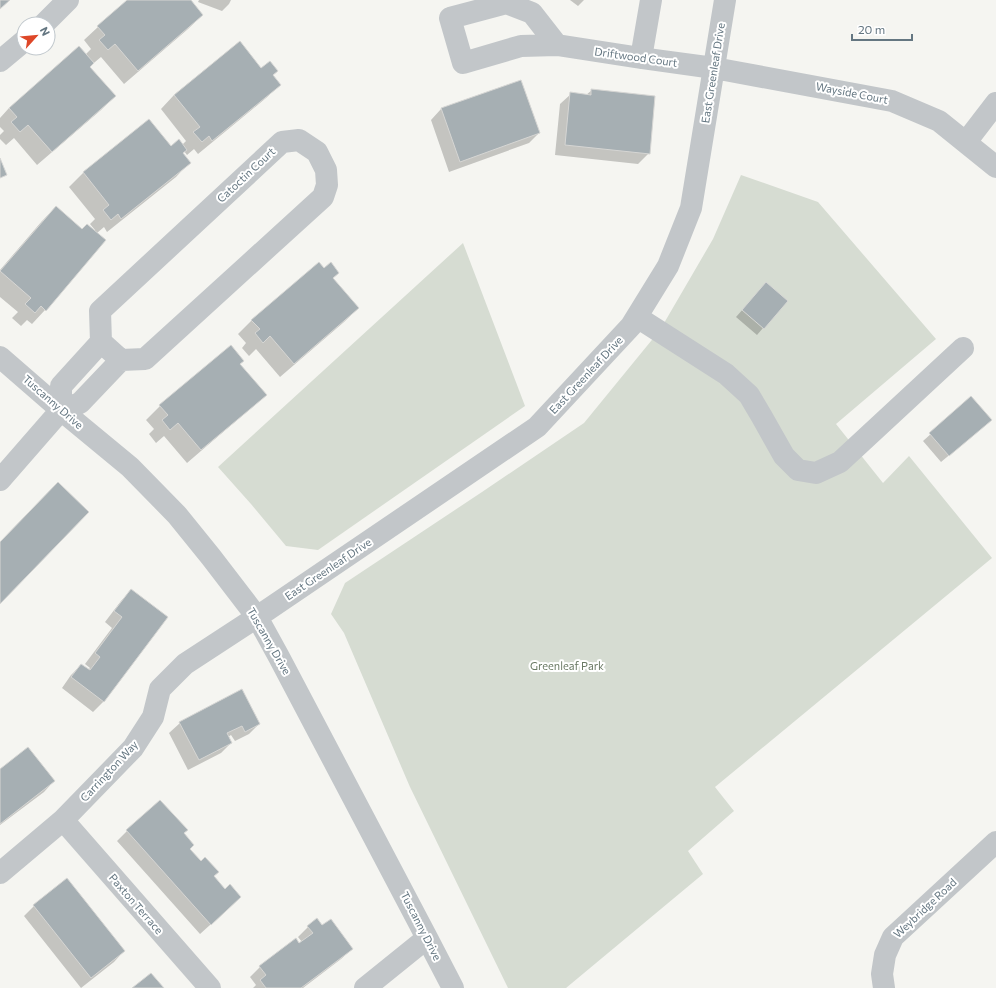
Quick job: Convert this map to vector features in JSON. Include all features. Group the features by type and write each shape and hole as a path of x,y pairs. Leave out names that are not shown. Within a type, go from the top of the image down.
{"street":[{"path":"52,16 68,0"},
{"path":"641,58 651,0"},
{"name":"East Greenleaf Drive","path":"257,617 537,427 631,326 668,266 691,208 725,0"},
{"name":"Driftwood Court","path":"557,45 714,68"},
{"path":"0,61 16,48"},
{"name":"Wayside Court","path":"714,68 892,101 939,121 996,167"},
{"path":"966,142 996,103"},
{"name":"Catoctin Court","path":"102,342 100,311 282,142 299,140 317,152 326,170 327,185 323,196 145,359 120,360"},
{"path":"636,317 726,374 749,395 784,456 798,470 816,473 840,462 963,348"},
{"path":"0,480 61,410 80,402 120,360 102,342 61,386 61,410"},
{"name":"Tuscanny Drive","path":"0,357 130,467 177,515 257,617 428,938 453,988"},
{"name":"Carrington Way","path":"0,873 62,820 133,748 153,717 160,689 185,664 257,617"},
{"name":"Paxton Terrace","path":"62,820 210,988"},
{"name":"Weybridge Road","path":"884,988 882,974 885,955 893,937 996,842"},
{"path":"365,988 428,938"}],"green space":[{"name":"Greenleaf Park","path":"741,175 818,202 936,339 836,424 883,483 909,456 992,558 715,787 734,811 688,851 703,874 566,988 508,988 410,787 344,633 331,614 345,583 584,423 660,330 713,239"},
{"path":"463,243 525,406 318,550 286,546 218,467"}],"building":[{"path":"0,0 10,0 0,9"},
{"path":"127,0 191,0 203,15 138,71 115,44 108,50 99,40 105,35 97,26"},
{"path":"240,41 261,68 270,61 278,71 273,75 281,85 212,141 209,136 202,142 193,132 200,127 174,95"},
{"path":"79,46 94,63 90,67 116,96 52,152 28,125 20,132 11,122 17,117 9,108"},
{"path":"521,80 540,133 460,162 441,108"},
{"path":"591,89 655,96 650,154 565,145 570,92 591,95"},
{"path":"149,119 171,146 179,139 187,150 183,153 191,163 121,219 118,214 111,220 103,210 109,205 83,172"},
{"path":"0,158 7,175 0,178"},
{"path":"56,206 82,229 87,224 106,240 46,311 41,306 35,313 25,304 31,298 0,271"},
{"path":"319,262 324,268 331,262 339,273 333,278 359,308 294,364 270,336 263,343 255,333 260,329 251,320"},
{"path":"766,282 788,301 764,329 742,310"},
{"path":"231,345 244,361 240,364 267,395 201,450 178,423 170,430 162,420 168,415 159,405"},
{"path":"971,396 992,420 949,456 929,433"},
{"path":"58,482 89,512 0,604 0,542"},
{"path":"131,589 168,617 104,702 71,677 81,664 90,670 100,657 95,653 122,617 114,611"},
{"path":"242,689 260,724 245,732 242,726 227,733 232,743 199,760 179,722"},
{"path":"28,747 55,781 0,824 0,769"},
{"path":"160,800 188,830 184,833 194,845 190,849 201,861 205,857 219,872 214,876 225,889 230,884 241,897 211,925 126,830"},
{"path":"67,878 125,951 91,978 33,905"},
{"path":"317,918 322,925 331,919 353,949 301,988 266,988 260,980 266,975 259,966 296,938 299,943 313,933 307,926"},
{"path":"151,973 164,988 132,988"}]}
